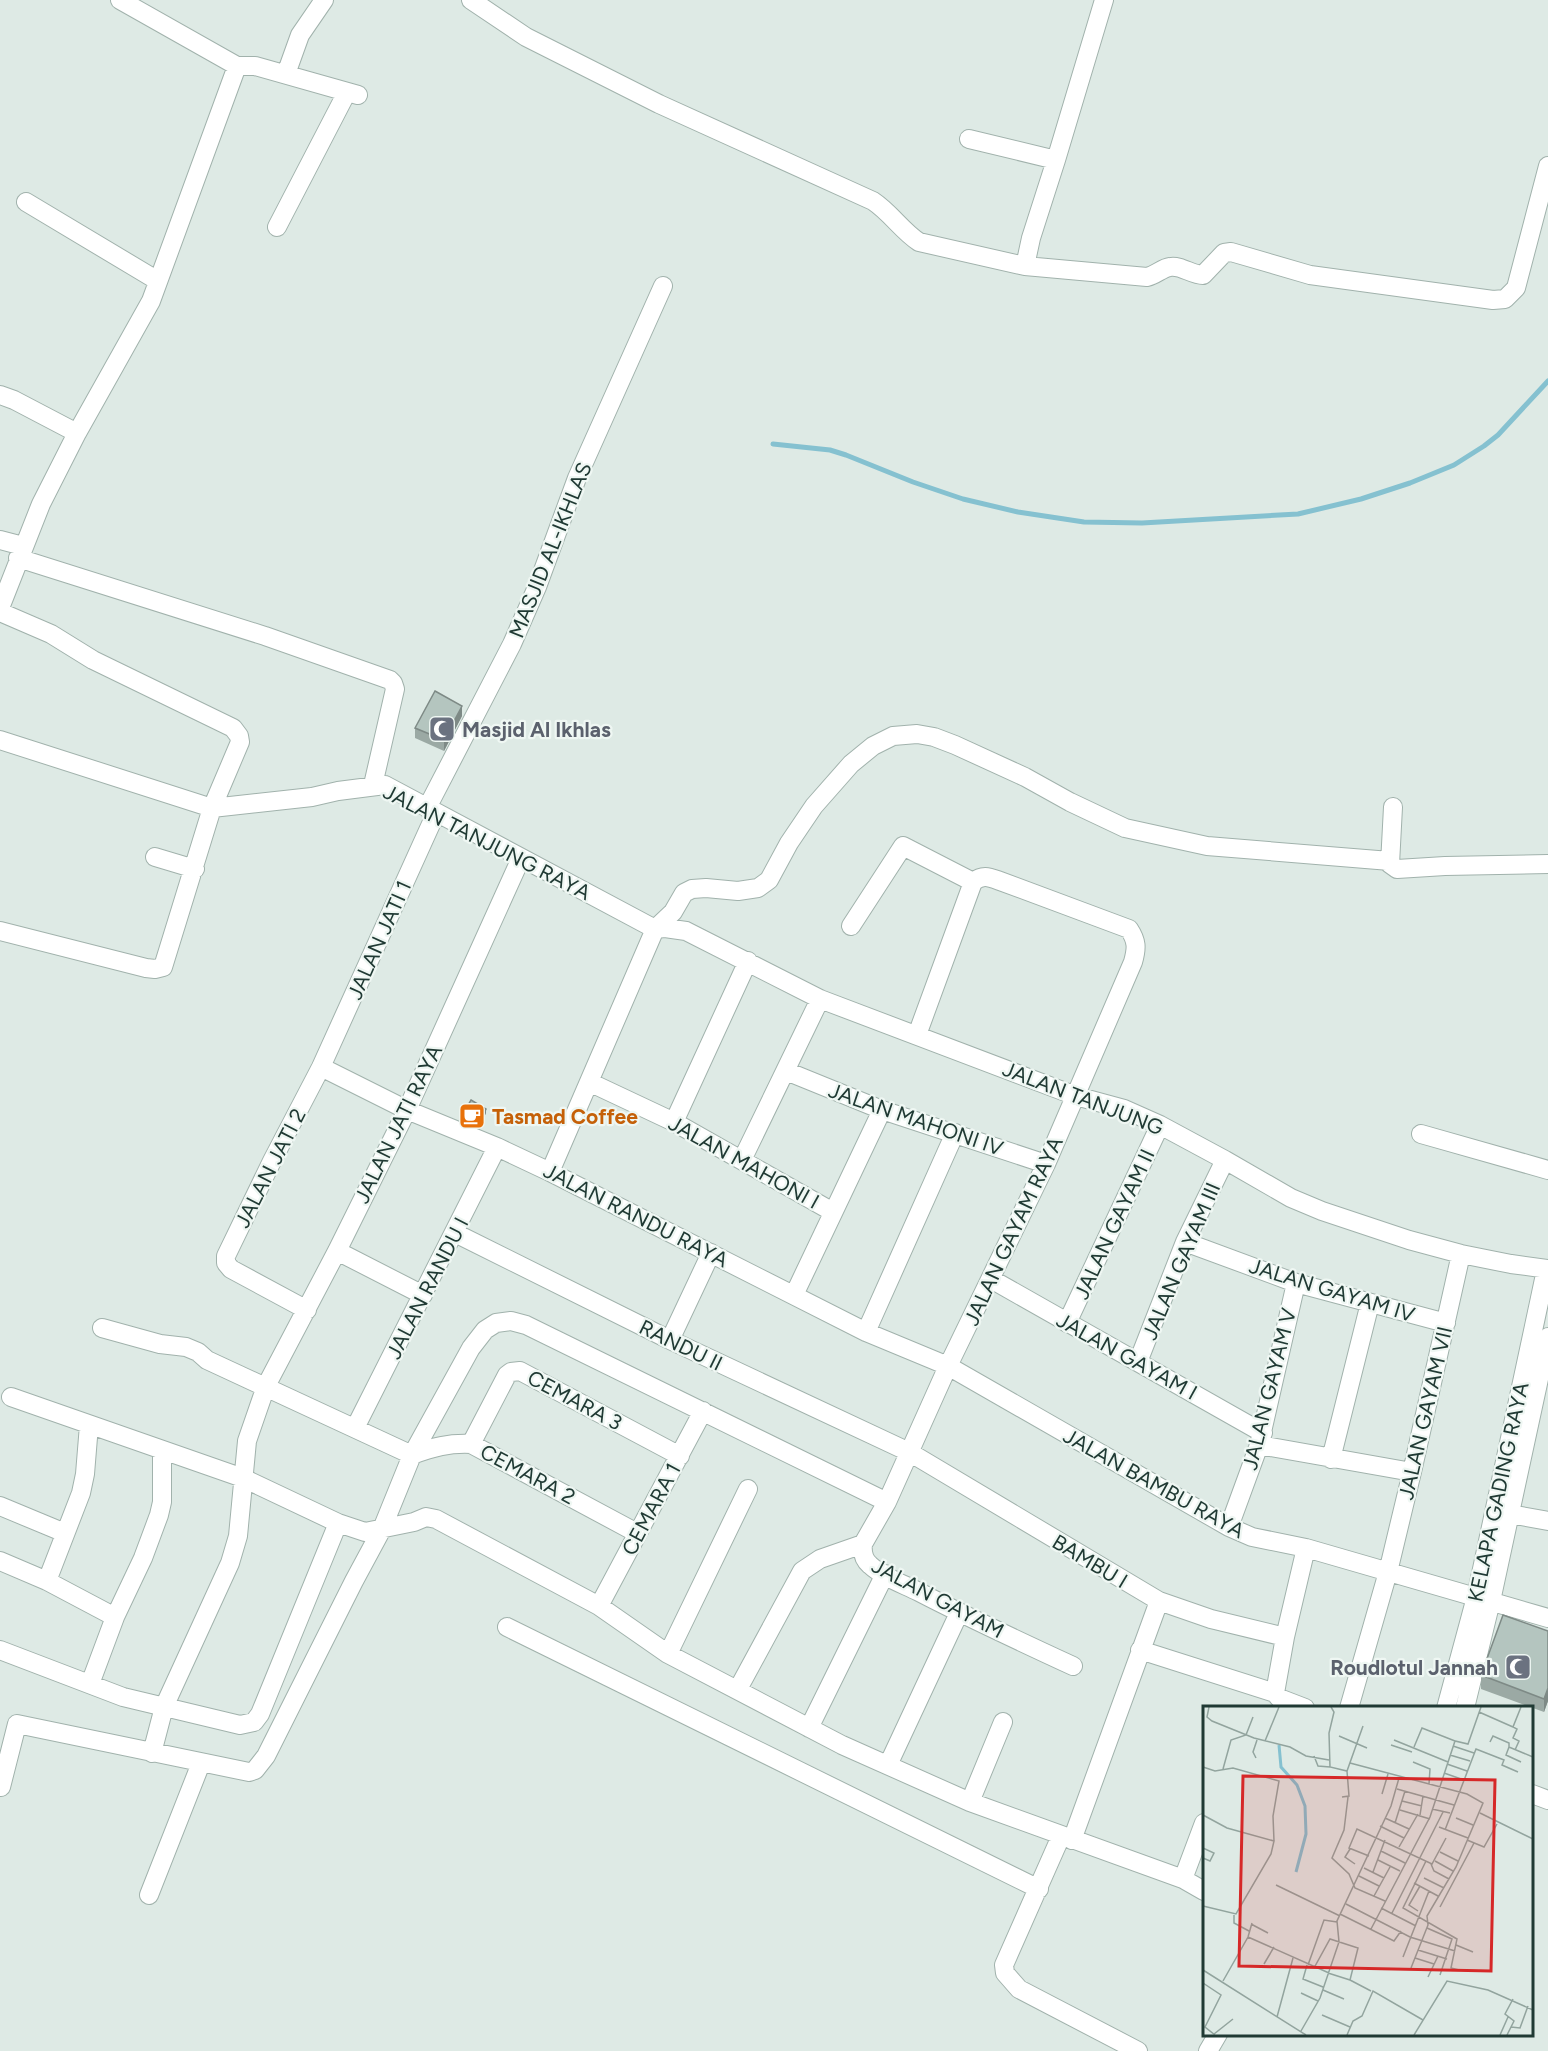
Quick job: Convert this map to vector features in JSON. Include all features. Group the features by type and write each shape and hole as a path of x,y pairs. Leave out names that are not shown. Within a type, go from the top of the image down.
{"street":[{"path":"120,0 237,66 255,66 352,93 277,227"},
{"path":"286,74 300,35 324,0"},
{"path":"471,0 526,37 658,104 873,201 888,211 909,236 919,242 1025,266 1147,277 1174,266 1199,275 1203,274 1224,253 1231,252 1310,275 1493,300 1505,299 1516,288 1548,166"},
{"path":"1025,266 1030,238 1104,0"},
{"path":"0,931 155,969 163,967 212,808 240,742 233,728 93,660 51,633 0,610 40,504 151,301 237,66"},
{"path":"969,139 1056,160"},
{"path":"26,202 158,281"},
{"name":"MASJID AL-IKHLAS","path":"432,811 512,644 537,587 578,478 663,286"},
{"path":"0,395 77,433"},
{"path":"0,540 21,552 390,680 395,689 373,785"},
{"path":"550,1172 656,929 673,912 684,893 692,888 738,891 758,888 769,880 789,843 814,806 851,764 873,746 893,736 917,734 934,737 955,745 1025,777 1070,802 1125,828 1207,846 1390,861"},
{"name":"JALAN TANJUNG RAYA","path":"0,740 212,808 312,797 373,785 385,785 656,929"},
{"path":"1393,807 1390,864 1397,869 1548,864"},
{"name":"JALAN JATI 1","path":"321,1067 432,811"},
{"path":"851,926 903,846 973,882 917,1035"},
{"path":"155,857 195,869"},
{"name":"JALAN JATI RAYA","path":"152,1753 164,1707 230,1563 238,1536 247,1441 266,1386 307,1310 407,1110 521,858"},
{"name":"JALAN GAYAM RAYA","path":"948,1366 1046,1164 1137,948 1135,938 1129,929 985,876 973,882"},
{"name":"JALAN TANJUNG","path":"656,929 686,931 820,999 1076,1096 1124,1109 1160,1125 1291,1198 1322,1211 1409,1240 1461,1254 1548,1269"},
{"path":"674,1122 748,961"},
{"path":"742,1160 820,999"},
{"name":"JALAN RANDU RAYA","path":"321,1067 407,1110 497,1147 550,1172 866,1332 948,1366"},
{"name":"JALAN JATI 2","path":"307,1310 231,1269 226,1263 226,1256 321,1067"},
{"name":"JALAN MAHONI IV","path":"786,1071 882,1110 1046,1164"},
{"name":"JALAN MAHONI I","path":"589,1082 674,1122 833,1212"},
{"path":"794,1295 882,1110"},
{"name":"JALAN GAYAM II","path":"1067,1323 1160,1125"},
{"path":"866,1332 955,1133"},
{"path":"1421,1134 1548,1170"},
{"name":"JALAN RANDU I","path":"355,1428 497,1147"},
{"name":"JALAN GAYAM III","path":"1138,1362 1185,1242 1225,1160"},
{"name":"RANDU II","path":"455,1233 670,1340 909,1452"},
{"name":"JALAN GAYAM IV","path":"1185,1242 1296,1283 1446,1323"},
{"path":"337,1251 423,1295"},
{"path":"670,1340 711,1253"},
{"name":"JALAN GAYAM VII","path":"1349,1706 1388,1572 1461,1254"},
{"name":"KELAPA GADING RAYA","path":"1465,1706 1540,1298 1544,1279 1548,1276"},
{"name":"JALAN GAYAM I","path":"991,1278 1138,1362 1261,1439 1331,1459 1412,1472"},
{"name":"JALAN GAYAM V","path":"1228,1527 1261,1439 1296,1283"},
{"path":"1331,1459 1370,1303"},
{"path":"2,1787 8,1721 201,1763 249,1772 255,1770 266,1756 382,1529 412,1455 471,1348 485,1330 496,1323 511,1321 526,1325 887,1502"},
{"path":"102,1328 160,1344 192,1349 207,1360 412,1455"},
{"name":"KELAPA GADING RAYA","path":"1446,1706 1484,1599 1510,1514 1548,1337"},
{"name":"JALAN BAMBU RAYA","path":"948,1366 1228,1527 1252,1537 1306,1548 1548,1618"},
{"name":"JALAN GAYAM","path":"948,1366 887,1502 863,1544 864,1557 870,1565 885,1574 959,1613 1073,1666"},
{"name":"CEMARA 3","path":"471,1444 507,1375 520,1371 680,1456"},
{"path":"11,1397 243,1478 365,1532 426,1517 436,1519 599,1606 668,1654 809,1728 970,1802 1183,1879 1203,1890"},
{"name":"CEMARA 1","path":"599,1606 703,1411"},
{"path":"47,1581 81,1493 89,1425"},
{"name":"CEMARA 2","path":"412,1455 451,1443 471,1444 637,1533"},
{"path":"90,1684 115,1617 143,1558 159,1515 162,1502 162,1450"},
{"name":"BAMBU I","path":"909,1452 1159,1601 1211,1618 1284,1637"},
{"path":"668,1654 748,1489"},
{"path":"0,1506 65,1533"},
{"path":"1510,1514 1548,1521"},
{"path":"0,1650 123,1697 240,1725 254,1722 260,1714 338,1522"},
{"path":"738,1689 802,1571 820,1559 863,1544"},
{"path":"1275,1693 1284,1637 1306,1548"},
{"path":"0,1561 47,1581 115,1617"},
{"path":"809,1728 885,1574"},
{"path":"1138,2051 1019,1989 1005,1973 1004,1965 1019,1927 1066,1838 1159,1601"},
{"path":"888,1765 959,1613"},
{"path":"507,1627 1039,1889"},
{"path":"1140,1650 1275,1693 1279,1698 1302,1706"},
{"path":"970,1802 1003,1722"},
{"path":"149,1895 201,1763"},
{"path":"1533,1794 1548,1800"},
{"path":"1183,1879 1203,1825"},
{"path":"1208,2051 1217,2036"}],"building":[{"path":"435,691 462,706 444,740 415,728"},
{"path":"471,1100 486,1109 479,1124 461,1117"},
{"name":"Roudlotul Jannah","path":"1503,1615 1548,1631 1548,1688 1544,1699 1481,1675"}],"waterway":[{"path":"773,444 830,450 963,499 1018,512 1084,522 1142,523 1298,514 1361,499 1454,465 1498,435 1548,381"}],"place":[{"name":"Masjid Al Ikhlas","path":"442,729"},
{"name":"Tasmad Coffee","path":"472,1116"},
{"name":"Roudlotul Jannah","path":"1518,1667"}]}
